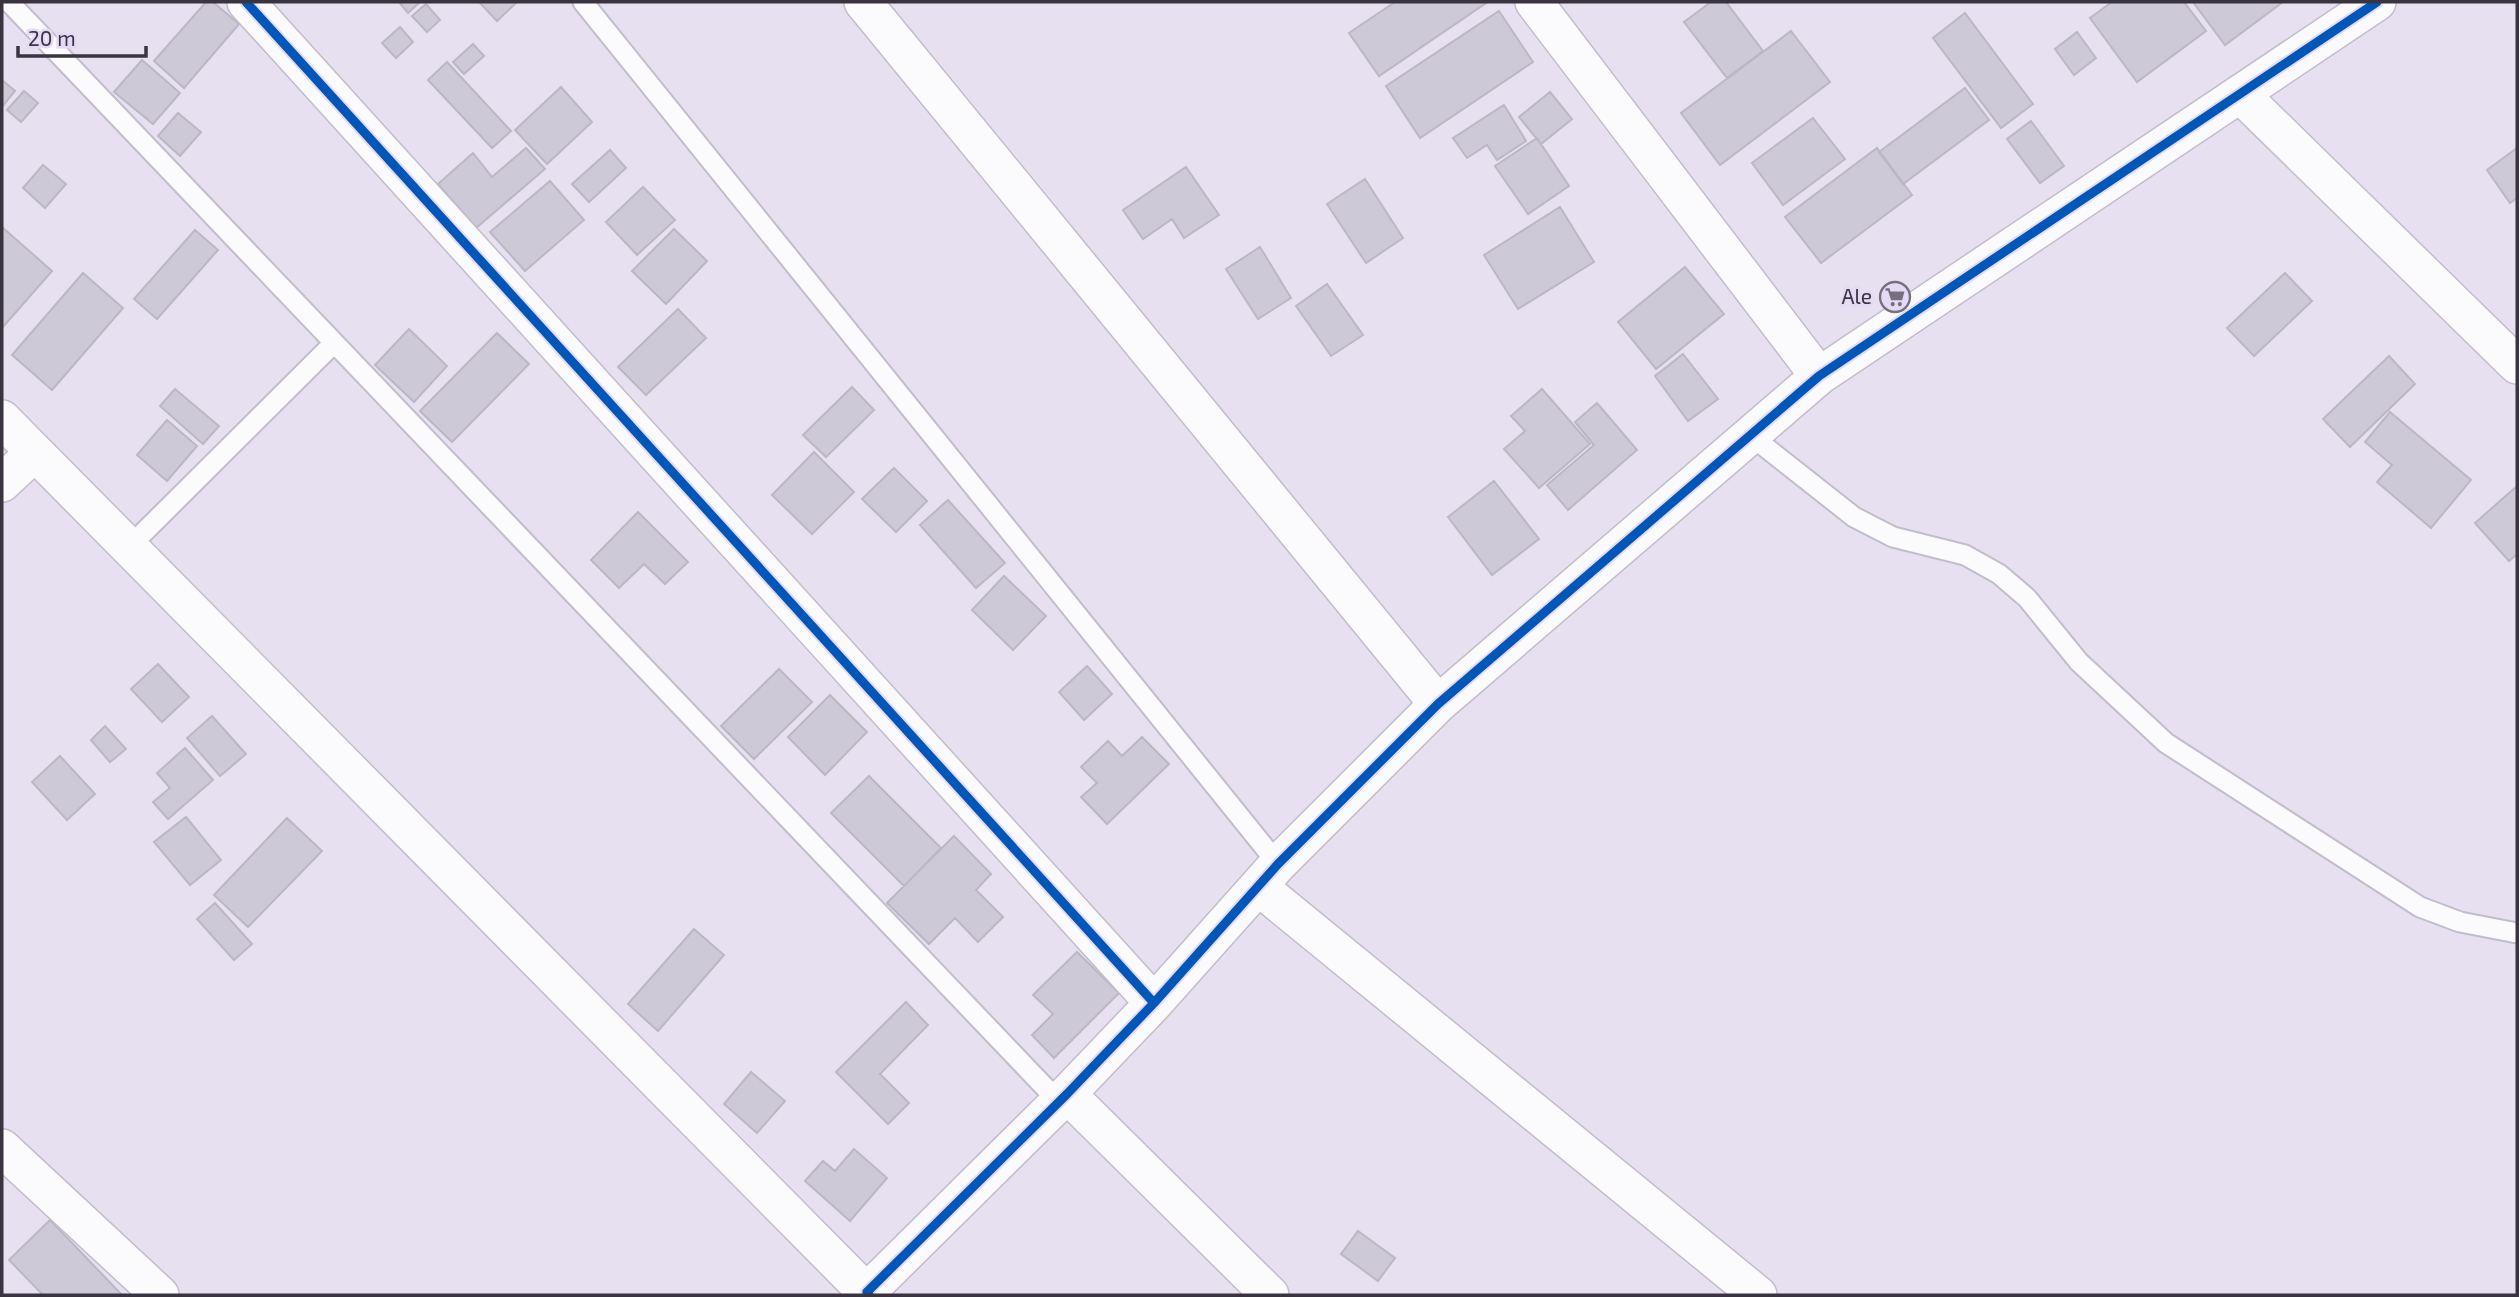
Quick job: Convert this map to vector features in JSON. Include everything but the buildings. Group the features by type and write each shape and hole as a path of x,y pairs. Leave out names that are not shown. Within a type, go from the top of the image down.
{"street":[{"path":"246,2 1154,1003"},
{"path":"863,2 1438,704"},
{"path":"1534,2 1819,376"},
{"path":"2,419 868,1294 1063,1098 1154,1003 1268,875 1438,704 1750,435 1819,376 2376,2"},
{"path":"2240,94 2517,365"},
{"path":"2,483 34,453"},
{"path":"1268,875 1758,1295"},
{"path":"1063,1098 1270,1295"},
{"path":"2,1148 160,1295"}],"lane":[{"path":"9,2 334,343 1063,1098"},
{"path":"583,2 1268,875"},
{"path":"128,548 334,343"},
{"path":"1750,435 1854,517 1893,537 1965,555 1999,574 2027,598 2079,662 2166,743 2420,907 2460,922 2517,933"}],"cycle path":[{"path":"246,2 1154,1003"},
{"path":"869,1295 867,1292 1067,1094 1154,1003 1278,864 1438,704 1819,376 2377,2"}],"place":[{"name":"Ale","path":"1895,297"}]}
